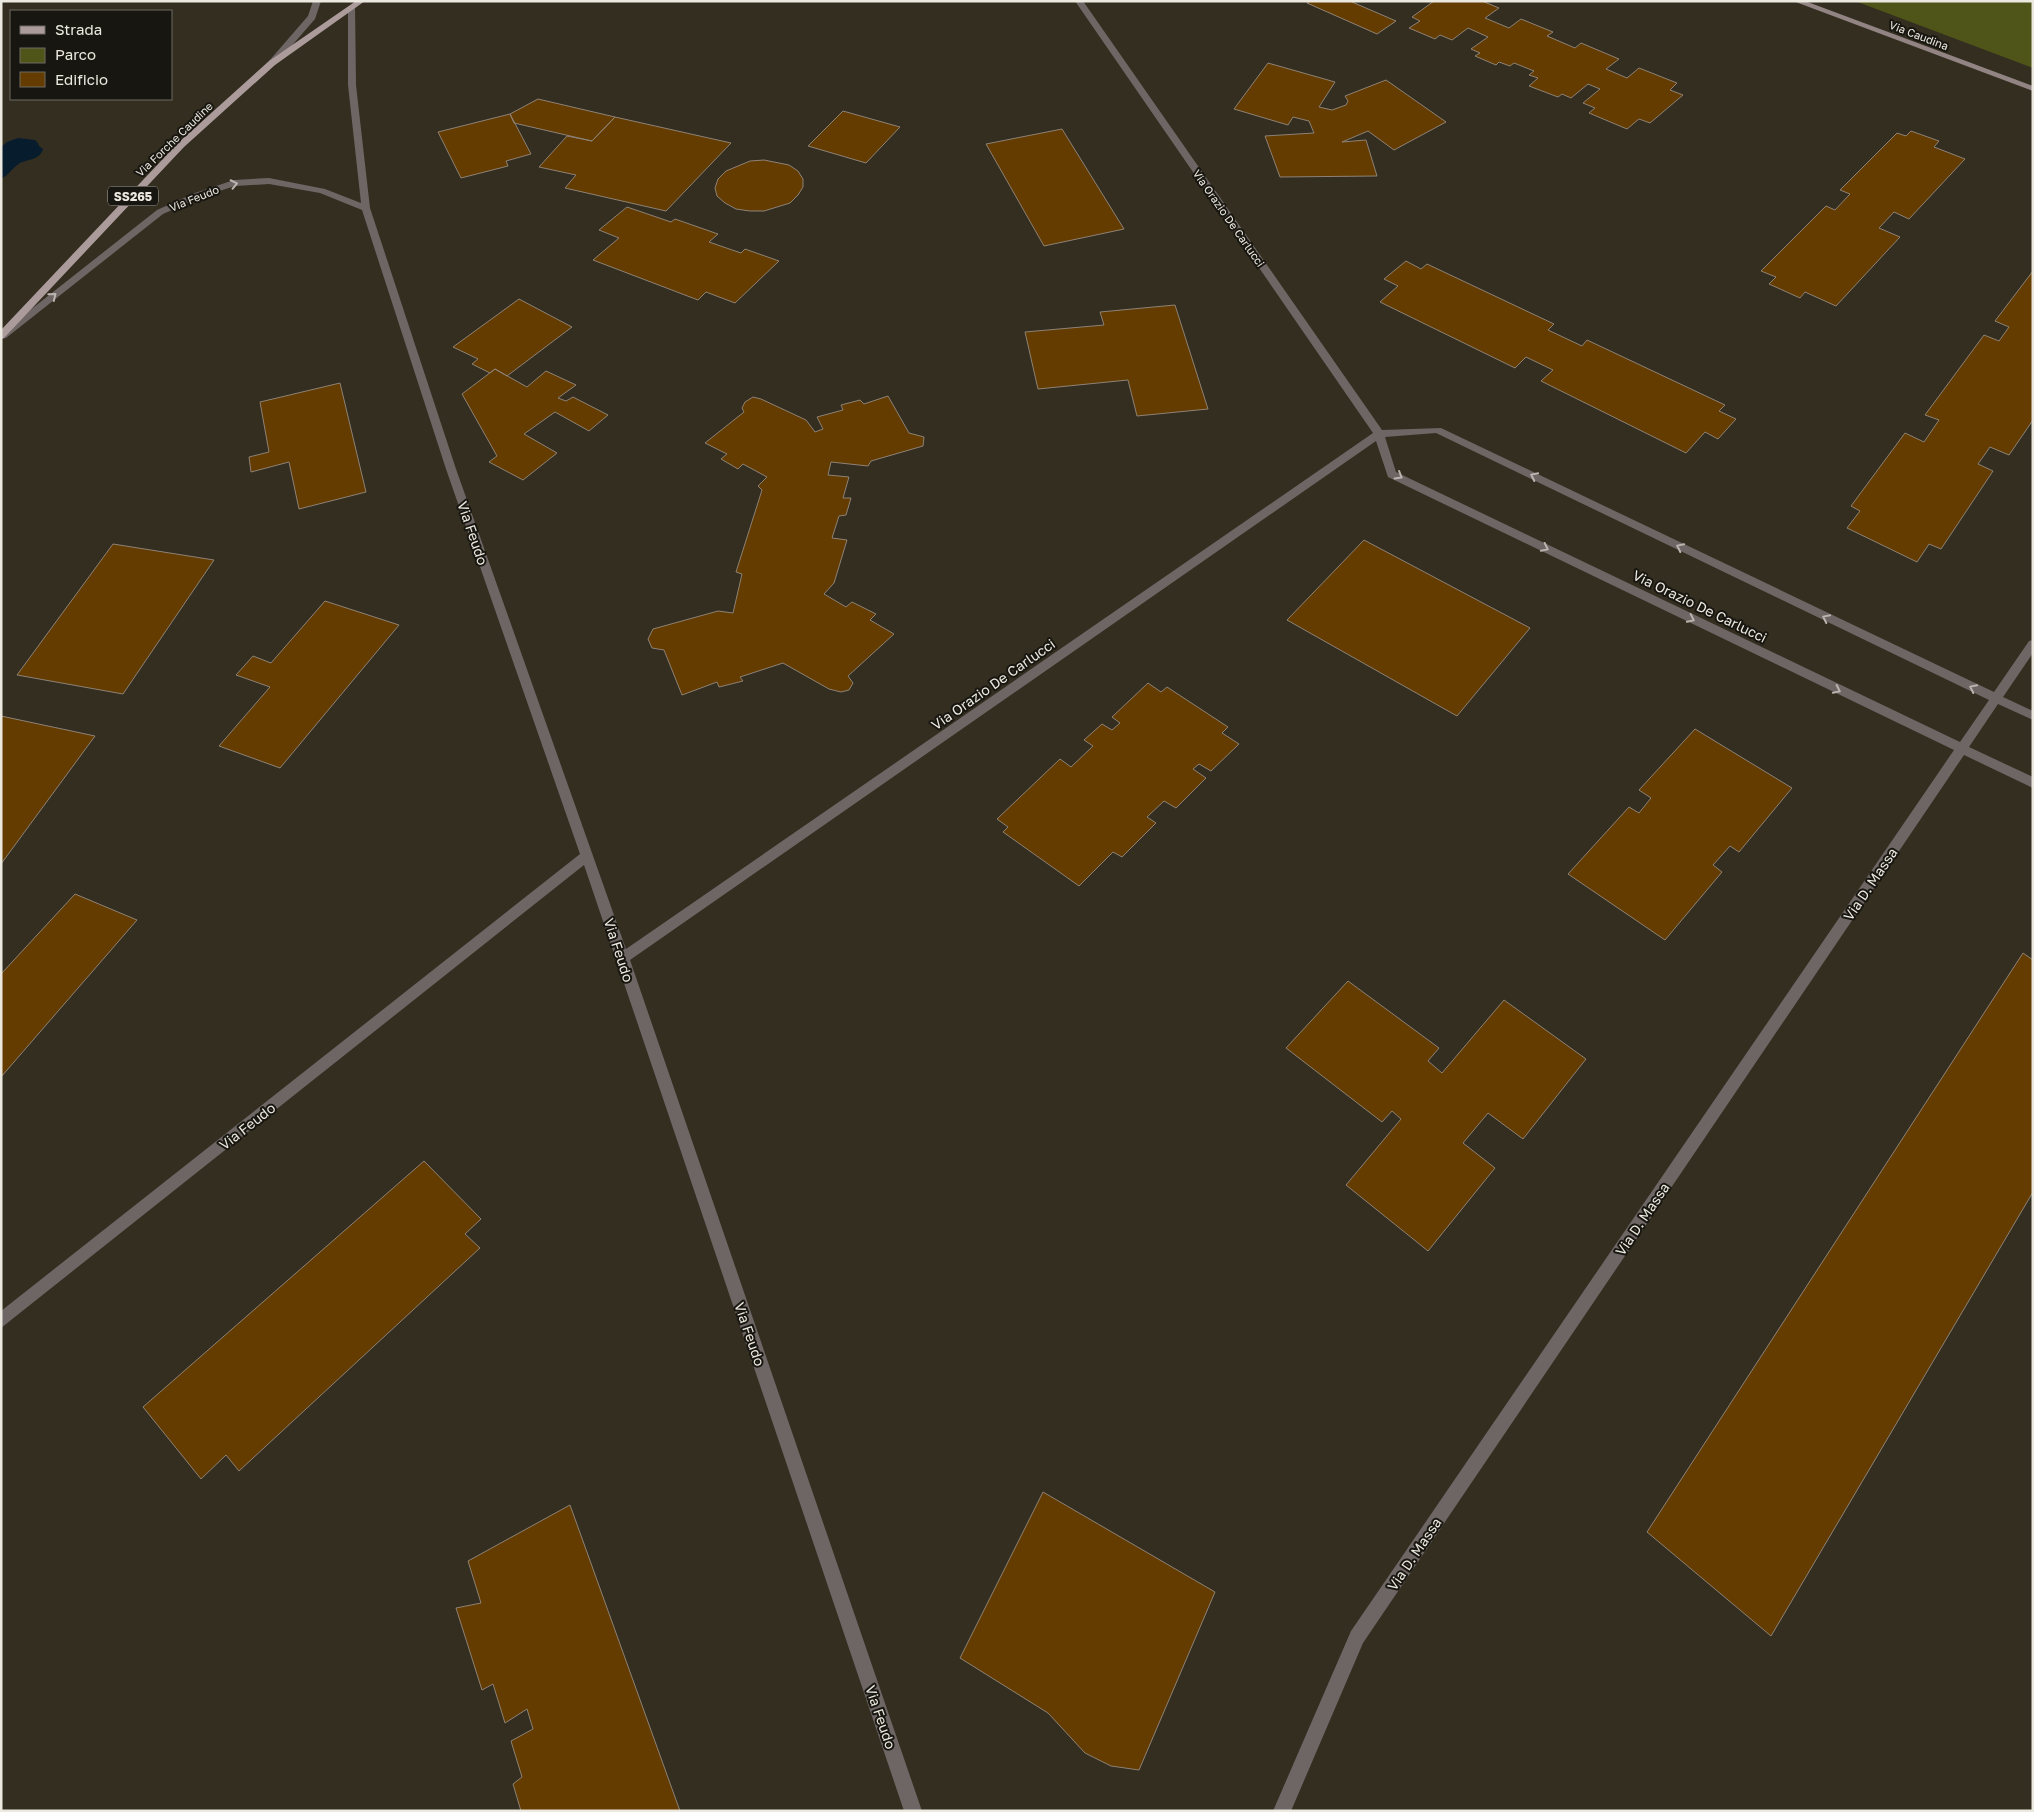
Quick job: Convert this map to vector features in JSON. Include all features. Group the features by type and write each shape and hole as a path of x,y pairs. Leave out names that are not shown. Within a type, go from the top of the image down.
{"main road":[{"name":"Via Caudina","path":"1797,1 2033,89"},
{"name":"Via Forche Caudine","path":"1,337 181,145 272,63 356,4"}],"street":[{"path":"272,63 312,17 317,1"},
{"name":"Via Orazio De Carlucci","path":"1079,1 1379,434 1392,474 1961,750 2033,783"},
{"name":"Via Feudo","path":"356,4 352,85 366,208 451,469 624,958 635,998 914,1811"},
{"name":"Via Feudo","path":"1,337 160,212 198,195 234,183 269,181 322,191 366,208"},
{"path":"1379,434 1437,430 2033,716"},
{"name":"Via Orazio De Carlucci","path":"624,958 1379,434"},
{"name":"Via D. Massa","path":"1282,1811 1357,1637 2033,644"},
{"name":"Via Feudo","path":"1,1321 587,856"}],"green space":[{"path":"1855,1 2033,1 2033,68"}],"water":[{"path":"18,138 35,140 43,149 39,155 20,163 1,179 1,147 7,142"}],"building":[{"path":"1310,1 1353,1 1396,21 1377,34 1307,3"},
{"path":"1434,1 1482,1 1499,8 1485,18 1509,28 1521,19 1553,32 1547,36 1575,48 1581,43 1619,59 1606,69 1627,78 1639,68 1677,83 1670,90 1683,95 1650,123 1639,119 1627,129 1589,113 1595,108 1583,103 1600,89 1588,84 1571,98 1562,94 1558,97 1529,86 1538,78 1529,75 1534,71 1514,63 1510,66 1499,62 1496,65 1475,56 1480,53 1471,49 1488,37 1468,28 1452,40 1440,35 1435,39 1409,28 1420,21 1412,17"},
{"path":"1268,63 1335,82 1319,107 1332,110 1346,105 1348,101 1345,96 1386,80 1446,122 1394,150 1368,131 1342,142 1366,140 1377,176 1280,177 1265,136 1314,133 1309,121 1293,117 1288,125 1234,109"},
{"path":"538,99 615,117 592,141 514,123 510,114"},
{"path":"843,111 900,127 866,163 808,146"},
{"path":"510,114 531,154 506,161 508,166 461,178 438,132"},
{"path":"615,117 731,143 666,211 565,188 576,175 539,167 567,136 592,141"},
{"path":"1062,129 1124,229 1044,246 986,144"},
{"path":"1911,131 1939,141 1934,147 1965,159 1909,219 1894,212 1879,228 1900,237 1836,306 1805,292 1800,298 1769,284 1776,277 1761,271 1826,206 1835,210 1850,194 1840,190 1897,133 1906,136"},
{"path":"764,160 789,165 798,171 803,179 803,187 790,203 764,211 750,211 736,209 717,196 715,188 718,179 726,171 750,161"},
{"path":"627,207 671,222 675,219 718,234 709,242 741,253 745,249 779,261 735,303 706,292 698,300 593,260 619,238 599,230"},
{"path":"1406,261 1421,269 1427,264 1554,324 1548,330 1582,346 1587,340 1725,405 1719,411 1736,419 1718,439 1705,432 1686,453 1541,381 1553,370 1526,357 1515,368 1380,302 1398,286 1384,279"},
{"path":"2033,271 2033,420 2009,455 1990,447 1978,464 1993,471 1941,549 1929,544 1917,562 1847,528 1860,511 1851,506 1905,433 1924,442 1939,420 1925,415 1984,335 1999,341 2009,327 1995,321"},
{"path":"519,299 572,327 507,376 495,369 490,373 472,364 478,359 453,347"},
{"path":"1175,305 1208,409 1137,416 1128,380 1038,389 1025,332 1104,325 1100,312"},
{"path":"495,369 527,387 546,371 576,385 558,398 566,401 573,397 608,415 589,431 555,412 524,434 557,453 523,480 489,462 497,456 462,394"},
{"path":"340,383 366,492 299,509 289,462 251,472 249,457 269,452 260,402"},
{"path":"888,396 909,433 924,437 923,446 871,461 868,466 831,462 828,475 849,477 843,498 851,498 846,515 839,516 832,538 847,540 834,583 824,594 846,607 852,602 876,614 870,620 894,634 848,676 853,683 849,690 841,692 829,689 783,663 740,677 743,681 719,687 717,682 682,695 664,650 652,648 648,639 653,629 718,611 733,613 742,574 736,572 762,490 758,486 767,477 743,464 738,469 721,459 727,454 705,443 744,412 742,408 745,402 753,397 806,420 815,432 823,429 817,417 843,410 841,405 860,400 864,404"},
{"path":"1364,540 1530,628 1457,716 1287,620"},
{"path":"113,544 214,560 123,694 17,675"},
{"path":"325,601 399,625 280,768 219,746 270,687 236,675 253,656 271,663"},
{"path":"1148,683 1161,692 1167,687 1228,727 1222,733 1239,744 1211,771 1199,764 1193,769 1206,778 1176,808 1164,801 1147,817 1156,823 1122,857 1113,852 1079,886 1003,832 1008,827 997,819 1060,759 1071,767 1093,746 1084,740 1102,724 1112,730 1120,723 1112,717"},
{"path":"1,716 95,736 1,864"},
{"path":"1695,729 1792,788 1739,852 1730,846 1713,865 1722,872 1665,940 1568,874 1629,807 1639,813 1651,798 1639,790"},
{"path":"75,894 137,920 1,1077 1,974"},
{"path":"2023,953 2033,960 2033,1192 1771,1636 1647,1532"},
{"path":"1348,981 1439,1048 1428,1061 1442,1073 1504,1000 1586,1059 1523,1139 1488,1113 1463,1143 1495,1168 1428,1251 1346,1185 1401,1119 1392,1111 1382,1122 1286,1048"},
{"path":"424,1161 481,1219 465,1234 480,1248 239,1471 226,1455 201,1479 143,1407"},
{"path":"1043,1492 1215,1592 1139,1770 1111,1766 1085,1753 1048,1713 960,1658"},
{"path":"570,1505 680,1811 521,1811 513,1784 522,1777 511,1741 533,1729 527,1709 505,1723 493,1684 482,1690 456,1608 481,1603 468,1561"}]}
